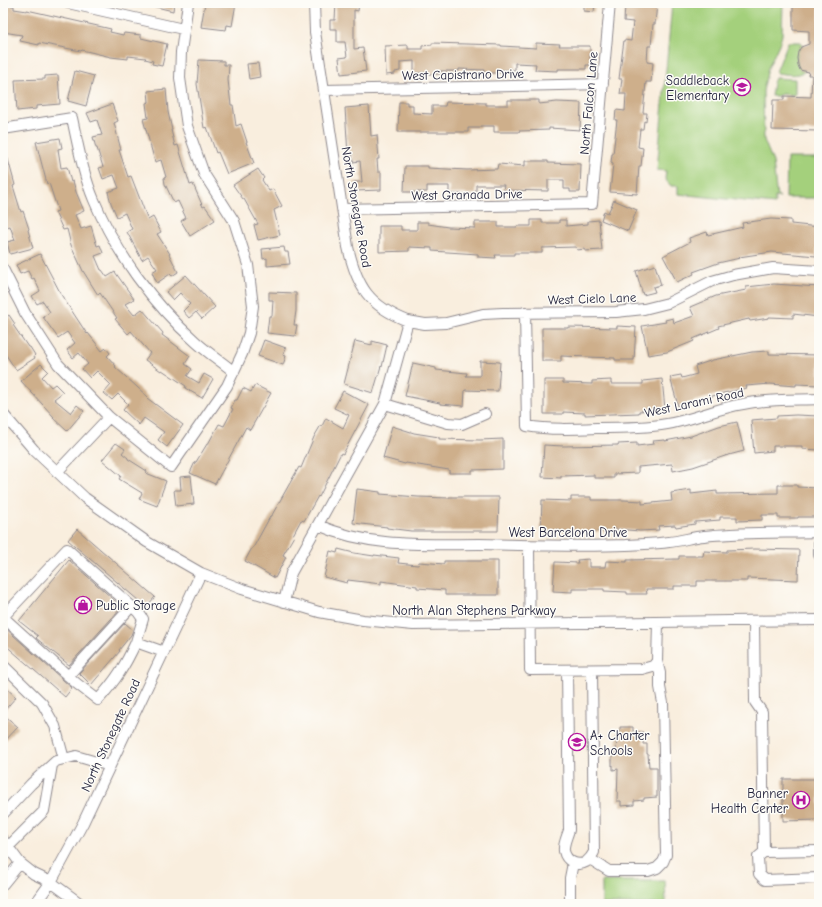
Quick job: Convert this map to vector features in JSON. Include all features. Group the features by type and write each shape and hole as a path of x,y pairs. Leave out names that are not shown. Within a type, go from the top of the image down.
{"street":[{"path":"68,3 183,29"},
{"path":"3,269 25,313 58,364 109,417 171,468 227,386 234,372 249,332 253,306 248,264 234,221 204,174 187,126 180,78 183,29 188,3"},
{"name":"North Stonegate Road","path":"314,3 315,32 348,247 353,270 362,288 376,304 391,315 408,322"},
{"name":"North Falcon Lane","path":"592,204 610,3"},
{"name":"West Capistrano Drive","path":"324,90 603,84"},
{"path":"3,129 72,118 81,162 94,200 127,263 151,296 196,342 234,372"},
{"name":"West Granada Drive","path":"342,209 592,204"},
{"name":"West Cielo Lane","path":"408,322 425,324 446,322 483,314 525,312 616,312 644,309 668,303 712,281 733,275 773,268 819,271"},
{"name":"West Larami Road","path":"525,312 527,426 547,429 632,428 667,424 694,418 718,409 744,403 775,400 819,399"},
{"path":"284,602 291,573 385,404 408,322"},
{"path":"385,404 448,423 462,424 484,414"},
{"name":"North Alan Stephens Parkway","path":"3,414 34,450 85,498 147,542 201,573 242,589 326,614 363,620 413,625 819,620"},
{"path":"57,472 109,417"},
{"name":"West Barcelona Drive","path":"318,525 336,533 362,539 388,543 424,545 626,545 669,542 703,536 819,532"},
{"path":"819,532 819,555"},
{"path":"529,546 530,670 642,669 653,666 657,661"},
{"path":"67,549 132,606 143,620 136,642 126,664 112,684 98,700 68,676 3,617 67,549"},
{"name":"North Stonegate Road","path":"35,904 50,882 83,823 201,573"},
{"path":"68,676 132,606"},
{"path":"754,621 755,702 762,712 764,852"},
{"path":"590,859 609,871 648,871 657,868 663,862 666,855 663,702 660,687 660,673 657,661 658,622"},
{"path":"136,642 164,652"},
{"path":"3,665 42,703 55,726 64,759"},
{"path":"567,670 569,830 564,843 564,851 567,859 573,863 580,864 585,863 590,859 594,852 592,670"},
{"path":"3,814 31,784 56,761 76,756 110,766"},
{"path":"52,764 44,811 5,846 20,863 34,874 50,882 81,904"},
{"path":"819,851 764,852 758,857 758,874 765,880 819,878"},
{"path":"3,884 20,863"},
{"path":"570,904 570,878 573,863"}],"green space":[{"name":"Saddleback Elementary","path":"672,3 746,3 747,5 752,3 764,3 766,7 783,3 782,35 768,68 763,91 764,140 773,162 777,195 780,197 775,197 775,204 678,194 678,186 671,186 665,179 666,171 657,170"},
{"path":"788,42 801,42 801,45 803,46 797,54 800,70 805,71 802,73 792,75 776,72"},
{"path":"775,78 795,79 795,95 782,94 771,96"},
{"path":"787,158 819,158 818,198 786,198"},
{"path":"602,881 665,881 666,904 602,904"}],"building":[{"path":"152,3 174,3 173,11 152,6"},
{"path":"205,3 236,3 232,26 227,25 226,30 201,27"},
{"path":"336,3 359,3 358,11 354,10 354,49 363,48 366,71 341,74 339,58 347,57 345,42 337,42 337,29 330,29 330,20 335,20"},
{"path":"584,3 595,3 594,12 584,11"},
{"path":"630,3 657,3 651,46 648,46 647,62 653,63 651,82 646,82 643,113 647,113 646,122 644,121 643,129 640,129 638,147 643,148 641,166 639,166 637,194 610,192 613,164 611,163 617,120 615,120 616,110 625,111 626,94 620,94 622,79 619,79 624,40 631,41 633,22 624,21 625,5 630,5"},
{"path":"793,3 819,3 819,131 772,130 773,100 784,100 784,96 811,97 812,75 808,75 809,72 800,70 797,58 801,47 809,44 809,31 793,30"},
{"path":"4,5 14,6 14,9 27,10 111,29 110,32 123,35 124,33 141,35 141,38 167,44 162,66 152,64 153,61 145,59 146,58 128,56 128,59 111,57 82,50 39,43 39,45 20,41 22,35 3,32"},
{"path":"432,43 501,45 536,48 536,43 560,44 559,46 590,46 590,65 586,65 586,69 558,69 558,71 535,70 536,64 515,63 515,70 500,70 500,73 484,73 485,70 459,69 459,71 440,71 440,74 429,74 414,73 414,61 400,62 400,71 395,72 395,74 386,75 385,46 408,45 408,49 422,49 422,46 432,45"},
{"path":"199,60 224,61 224,65 229,65 228,80 231,105 233,105 236,126 241,124 254,163 227,174 218,152 216,153 207,127 204,128 197,84"},
{"path":"258,63 260,77 249,79 247,64"},
{"path":"75,71 94,76 86,106 68,101"},
{"path":"58,75 60,104 36,106 36,109 17,111 15,80 45,79 45,76"},
{"path":"166,89 168,112 175,146 178,145 190,185 193,184 203,207 205,206 215,220 190,236 181,221 186,218 178,201 174,203 165,184 164,178 166,177 161,160 155,162 143,119 148,118 146,103 149,102 148,91"},
{"path":"508,100 539,100 539,104 557,102 581,103 580,130 549,128 549,130 494,132 494,126 480,126 480,128 468,128 468,132 398,132 399,102 407,102 407,105 413,105 413,113 432,114 432,106 445,106 446,102 508,105"},
{"path":"112,104 118,121 114,123 121,150 119,150 128,177 131,176 148,220 153,217 161,232 157,234 170,254 178,272 172,276 170,274 157,283 152,272 157,269 148,256 142,260 127,232 132,229 125,213 117,217 111,203 108,192 119,188 114,175 103,179 99,168 103,167 93,137 102,135 97,120 91,122 87,113"},
{"path":"369,106 371,136 377,135 379,159 377,159 378,172 381,172 381,190 355,191 354,182 362,182 360,161 353,162 352,154 348,155 345,108"},
{"path":"60,138 62,148 58,149 61,168 67,167 71,182 73,181 84,211 75,215 81,229 91,226 97,246 100,245 103,253 95,256 101,270 107,277 115,272 134,299 125,304 134,315 142,309 163,333 162,335 190,356 185,364 192,369 187,376 199,383 204,374 213,379 202,398 145,360 150,353 131,331 128,334 115,319 117,318 100,293 98,295 83,271 71,245 67,229 63,230 55,212 58,211 49,183 47,184 36,142"},
{"path":"3,152 6,152 15,185 13,186 21,212 23,211 29,229 33,248 10,254 7,242 15,240 10,226 3,229"},
{"path":"525,161 548,161 548,163 581,164 580,192 570,192 570,189 564,189 564,180 548,180 548,191 503,190 504,185 476,185 476,194 449,194 449,186 427,186 427,192 404,192 405,166 428,166 428,168 467,170 497,169 498,164 525,166"},
{"path":"258,169 264,178 262,180 269,191 273,189 282,206 274,210 280,235 258,240 254,225 258,224 244,199 233,185"},
{"path":"614,200 637,210 628,231 601,220 604,211 608,213"},
{"path":"771,219 791,220 791,224 819,227 816,256 772,252 739,257 740,258 718,263 693,272 694,274 677,282 663,256 690,242 689,238 707,232 708,235 743,227 742,223"},
{"path":"531,220 542,220 542,223 559,223 559,220 566,220 566,226 588,224 588,221 599,220 602,250 585,251 585,249 577,250 576,247 542,248 542,253 495,255 496,258 478,257 478,254 432,251 432,248 409,247 409,251 379,252 379,226 401,226 401,230 417,230 417,222 428,222 428,224 448,227 475,228 475,222 498,222 498,227 517,227 531,226"},
{"path":"284,247 285,252 288,252 290,264 267,266 267,258 263,259 262,249"},
{"path":"40,254 62,296 87,334 88,333 102,351 106,348 110,353 107,356 116,366 115,367 148,397 147,398 183,425 167,447 158,440 164,432 144,418 139,425 123,410 128,404 118,394 112,400 104,393 111,385 97,371 90,378 82,369 88,364 79,353 73,358 67,350 75,343 67,332 58,338 43,317 50,312 43,301 37,304 32,296 40,291 34,278 32,279 28,271 20,274 16,265"},
{"path":"655,265 661,285 653,287 655,292 643,295 636,271"},
{"path":"186,275 215,307 202,319 196,312 189,318 183,311 190,304 180,293 173,300 166,292"},
{"path":"774,284 819,287 819,317 793,314 793,318 769,317 750,321 749,319 718,326 719,328 693,339 694,341 667,352 648,355 642,326 666,322 665,320 673,318 674,323 694,316 690,307 716,296 746,290 746,287"},
{"path":"269,292 296,293 294,325 297,325 295,336 267,333 269,316 272,316 273,300 269,300"},
{"path":"9,315 15,324 13,325 35,355 35,358 16,370 6,355 3,358 3,319"},
{"path":"617,326 636,327 634,360 561,356 561,361 542,361 542,328 617,328"},
{"path":"264,340 286,348 283,355 286,356 283,365 258,356"},
{"path":"355,341 372,345 372,341 387,345 382,367 381,366 373,393 344,384"},
{"path":"769,351 769,354 819,355 819,385 796,384 796,386 770,384 746,386 747,388 723,393 678,406 670,377 681,375 682,378 697,374 695,366 713,360 752,352"},
{"path":"480,361 500,362 498,391 465,390 464,406 440,404 405,396 413,363 436,368 436,370 467,373 466,376 480,376"},
{"path":"41,364 48,371 42,377 51,387 55,384 63,392 54,399 71,413 77,405 84,411 67,431 53,418 54,417 21,381"},
{"path":"662,379 665,409 639,411 639,413 585,415 585,413 563,412 563,414 544,414 544,380 563,380 563,383 592,384 592,381 611,380 611,384 643,384 643,381"},
{"path":"255,385 271,393 250,430 246,427 215,484 190,473 195,462 208,444 219,424 224,426 233,409 231,408 235,400 237,400 243,388 251,392"},
{"path":"343,391 369,405 343,454 341,453 319,497 318,496 304,521 301,520 283,555 286,557 275,578 245,561 299,467 301,468 314,437 326,418 343,428 349,415 334,408"},
{"path":"796,415 819,416 819,450 802,449 802,446 773,446 773,451 754,453 751,420"},
{"path":"737,422 744,451 693,467 673,471 672,464 638,467 638,473 614,474 614,478 594,478 594,475 561,476 561,478 542,477 544,445 618,445 637,443 637,446 654,444 653,441 665,441 691,436 719,426"},
{"path":"392,426 414,433 439,437 439,439 503,439 503,469 472,470 472,473 449,473 449,470 405,464 383,458"},
{"path":"116,443 125,449 122,453 128,459 147,471 146,473 166,481 157,506 139,499 142,493 119,479 121,476 102,460"},
{"path":"191,476 194,504 176,506 174,490 181,490 180,477"},
{"path":"778,485 797,485 797,487 819,488 819,517 778,518 778,515 762,515 762,520 737,521 737,517 720,517 720,520 695,522 695,524 676,527 675,525 658,526 659,530 640,531 614,529 614,531 572,532 541,529 542,500 571,501 571,497 591,497 591,500 642,501 642,504 672,501 671,493 691,490 691,494 717,491 717,494 778,493"},
{"path":"357,489 380,492 380,494 418,497 499,497 498,531 411,531 353,523"},
{"path":"77,529 155,597 146,607 68,540"},
{"path":"338,549 374,556 399,558 398,563 418,565 419,562 444,564 444,561 498,561 498,595 445,595 445,590 417,588 417,586 381,581 381,584 348,580 347,583 324,577 330,551 337,553"},
{"path":"727,550 799,550 798,580 747,578 747,581 697,581 697,586 674,586 674,589 646,589 647,594 627,594 627,592 604,591 604,589 572,589 572,592 553,591 555,562 578,563 577,560 589,559 589,567 605,567 606,561 627,562 627,560 679,559 679,556 703,556 704,551 727,552"},
{"path":"69,560 122,607 69,665 36,638 38,636 19,621"},
{"path":"125,623 133,630 131,635 119,650 120,651 91,685 79,673"},
{"path":"3,626 72,688 65,697 3,643"},
{"path":"3,685 16,697 3,712"},
{"path":"3,714 18,727 3,743"},
{"path":"620,727 633,727 633,732 643,732 643,744 647,744 649,767 657,767 657,797 644,798 644,800 634,801 634,805 621,806 621,801 617,801 618,769 613,770 612,753 616,753 617,733 620,733"},
{"name":"Banner Health Center","path":"783,779 819,779 819,820 783,821"}],"place":[{"name":"Saddleback Elementary","path":"742,87"},
{"name":"Public Storage","path":"83,605"},
{"name":"A+ Charter Schools","path":"577,742"},
{"name":"Banner Health Center","path":"801,800"}]}
